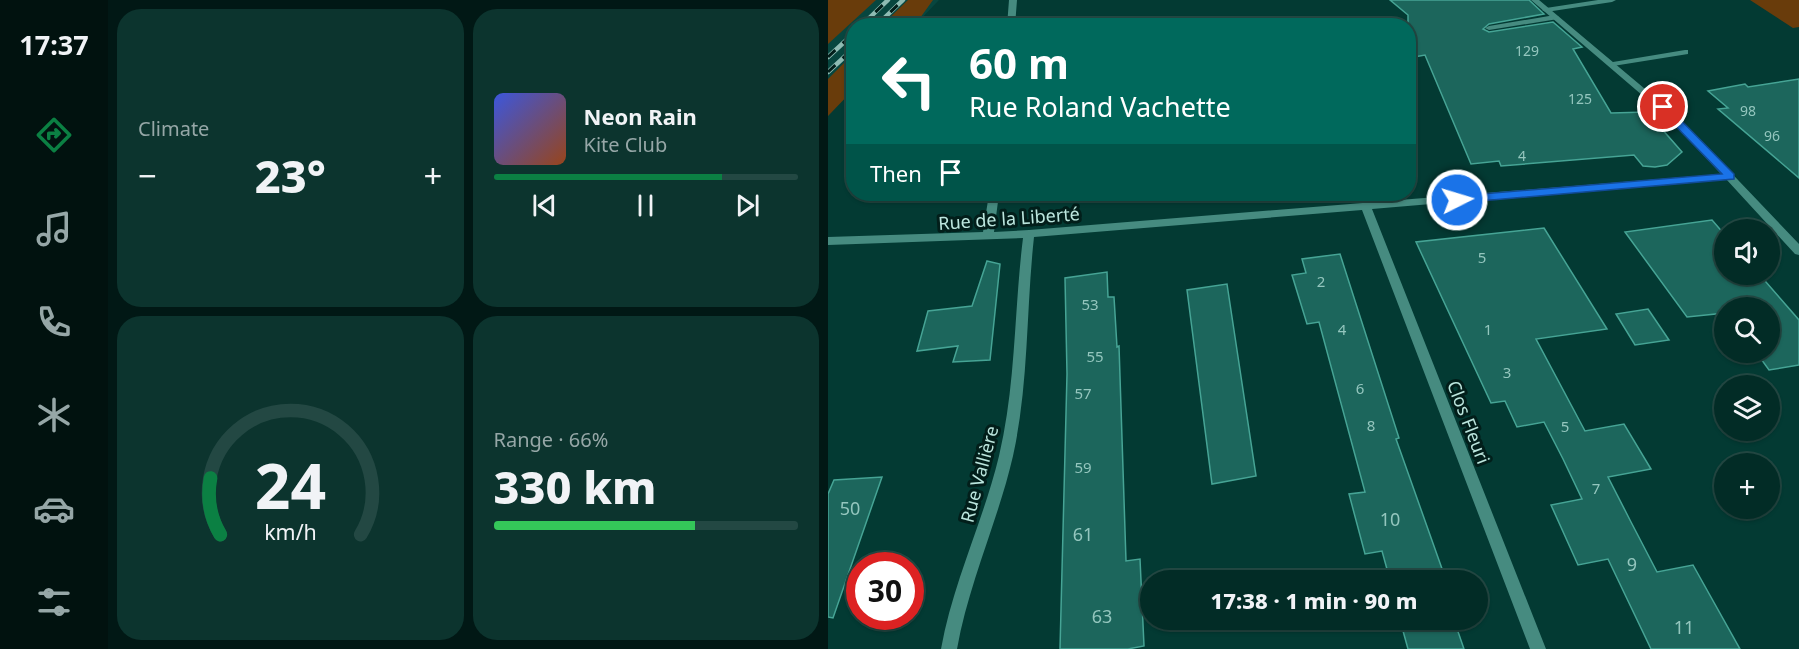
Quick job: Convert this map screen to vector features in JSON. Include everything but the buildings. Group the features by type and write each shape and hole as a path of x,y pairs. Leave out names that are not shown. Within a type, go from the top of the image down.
{"street":[{"path":"1012,18 1014,0"},
{"path":"1534,0 1613,64 1673,117 1799,251"},
{"path":"1546,10 1612,0"},
{"path":"1489,28 1555,16"},
{"path":"1613,64 1685,52"},
{"name":"Rue de la Liberté","path":"828,241 1029,234 1730,176"},
{"path":"988,236 992,201"},
{"name":"Clos Fleuri","path":"1366,207 1538,649"},
{"name":"Rue Vallière","path":"949,649 961,598 1006,457 1014,405 1029,234"}],"shaded area":[{"path":"828,0 876,0 856,18 846,18 846,28 828,44"},
{"path":"851,0 939,0 922,18 846,18 846,97 828,116 828,20"},
{"path":"908,0 933,0 920,18 889,18"},
{"path":"1750,0 1799,0 1799,27 1793,28"},
{"path":"846,61 846,97 828,116 828,79"}],"railway":[{"path":"869,18 888,0"},
{"path":"884,18 903,0"},
{"path":"828,57 846,40"},
{"path":"828,72 846,55"}],"route":[{"path":"1457,200 1730,176 1663,107"}]}
